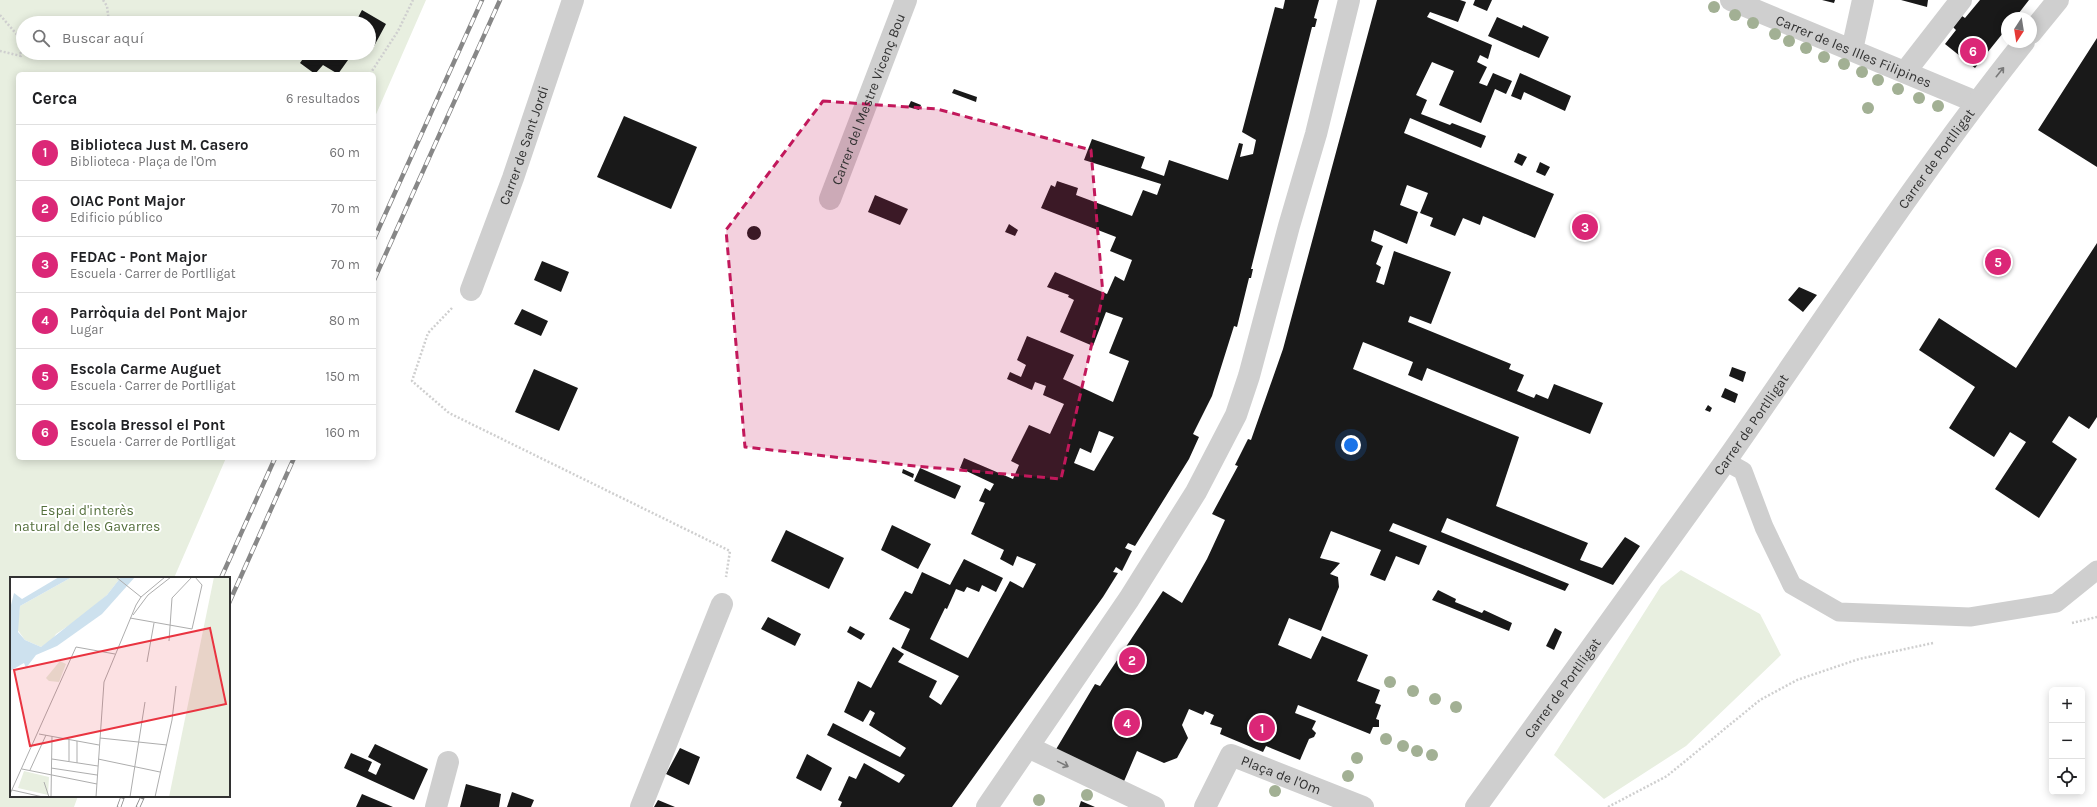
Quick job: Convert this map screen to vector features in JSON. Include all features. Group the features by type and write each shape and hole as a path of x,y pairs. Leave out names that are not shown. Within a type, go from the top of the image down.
{"street":[{"name":"Carrer de Sant Jordi","path":"471,290 513,178 573,0"},
{"name":"Carrer del Mestre Vicenç Bou","path":"830,199 906,0"},
{"path":"987,807 1129,599 1196,492 1236,415 1249,376 1289,226 1316,134 1349,0"},
{"name":"Carrer de les Illes Filipines","path":"1731,0 1976,102"},
{"path":"1852,50 1863,0"},
{"path":"1905,72 1961,0"},
{"path":"2037,26 2058,0"},
{"name":"Carrer de Portlligat","path":"1476,807 1725,461 1830,307 1976,102 2019,48"},
{"path":"641,807 722,604"},
{"path":"1028,746 1151,806"},
{"name":"Plaça de l'Om","path":"1205,807 1231,755 1363,807"},
{"path":"436,807 448,762"}],"lane":[{"path":"1725,461 1743,471 1764,527 1792,585 1839,612 1970,617 2056,603 2097,570"}],"path":[{"path":"103,0 107,6 109,16"},
{"path":"371,72 398,32 413,0"},
{"path":"0,15 7,26 16,34"},
{"path":"0,51 16,55"},
{"path":"471,290 428,333 412,381 449,413 730,551 722,604"},
{"path":"2068,624 2097,617"},
{"path":"1608,807 1667,776 1760,700 1797,680 1859,659 1939,642"}],"highlighted area":[{"path":"823,101 937,109 1091,150 1103,295 1061,479 915,466 745,447 726,230"}],"green space":[{"name":"Espai d'interès natural de les Gavarres","path":"0,0 426,0 376,114 376,72 16,72 16,460 225,460 174,577 10,577 10,797 78,797 74,807 0,807"},
{"path":"1681,570 1760,614 1781,655 1686,746 1604,799 1554,755 1661,586"}],"building":[{"path":"1285,0 1319,0 1314,18 1317,19 1315,27 1312,27 1251,269 1253,269 1251,278 1249,278 1237,327 1234,326 1212,396 1193,434 1199,437 1189,459 1135,546 1128,543 1125,548 1132,551 1122,571 1116,567 1113,572 1118,573 1103,597 952,807 840,807 842,802 838,800 849,776 856,779 864,763 899,783 905,775 827,735 833,723 900,757 906,748 869,725 875,713 870,710 863,722 844,712 858,681 871,688 893,647 904,654 898,662 937,681 929,697 941,705 959,676 901,648 910,629 889,619 905,591 912,594 922,572 950,585 964,559 1003,578 996,592 982,585 979,592 967,587 964,592 956,589 947,609 945,608 930,639 968,658 1010,581 1023,588 1036,564 1017,556 1013,566 1000,559 1004,550 971,534 985,503 979,501 985,488 990,491 994,484 960,468 964,458 1013,479 1019,465 1011,461 1029,425 1050,434 1064,404 1043,395 1046,386 1035,382 1032,390 1007,379 1010,372 1021,377 1026,365 1017,360 1027,336 1074,355 1063,379 1113,402 1129,361 1109,353 1123,318 1106,312 1093,346 1060,332 1074,300 1068,297 1069,295 1047,287 1055,272 1107,294 1115,276 1124,281 1132,260 1110,251 1116,237 1041,208 1051,185 1055,187 1057,181 1078,188 1076,195 1132,216 1143,190 1157,195 1161,184 1084,160 1092,139 1145,157 1141,168 1164,176 1169,160 1228,180 1239,143 1243,144 1240,157 1253,154 1256,140 1242,132 1275,7 1283,9","holes":["1099,431 1114,437 1094,471 1074,463 1080,448 1091,453"]},
{"path":"1377,0 1460,0 1466,2 1458,22 1430,12 1427,17 1492,45 1488,59 1480,55 1477,62 1487,67 1479,83 1487,86 1493,73 1512,81 1506,94 1495,89 1481,123 1439,105 1454,71 1432,62 1416,95 1427,100 1421,114 1450,125 1452,123 1486,136 1481,148 1410,118 1404,133 1554,194 1535,238 1483,216 1480,225 1463,218 1455,236 1430,226 1433,218 1420,213 1428,193 1407,185 1400,205 1418,212 1407,244 1374,230 1371,241 1383,246 1376,264 1381,267 1376,282 1384,285 1394,251 1451,272 1431,324 1410,316 1408,322 1511,364 1509,369 1524,375 1517,391 1534,398 1536,394 1548,399 1554,384 1603,403 1590,434 1427,368 1422,381 1408,375 1413,362 1363,342 1353,369 1519,437 1496,506 1588,543 1580,560 1602,568 1625,537 1640,546 1613,585 1447,518 1441,532 1569,584 1565,591 1393,523 1389,531 1427,546 1419,565 1396,556 1385,581 1370,575 1381,550 1331,531 1320,558 1340,563 1330,574 1338,577 1339,587 1321,631 1289,618 1278,645 1311,659 1322,636 1368,655 1357,681 1380,690 1375,703 1381,705 1376,719 1379,720 1379,727 1373,727 1370,734 1298,705 1295,713 1316,721 1312,729 1316,733 1314,737 1309,739 1300,760 1266,746 1263,752 1220,734 1222,728 1210,724 1214,715 1205,711 1203,715 1189,709 1182,725 1188,738 1177,758 1164,763 1137,751 1122,786 1055,751 1095,684 1100,686 1163,591 1182,603 1207,559 1225,520 1212,514 1238,466 1235,465 1248,439 1251,440 1283,349"},
{"path":"1475,0 1492,0 1487,11 1473,5"},
{"path":"1822,0 1835,0 1834,3"},
{"path":"1901,0 1928,0 1927,7"},
{"path":"1980,0 2029,0 2020,12 2001,12 2001,36 1975,68 1945,44 1956,30 1953,27 1962,16 1965,18"},
{"path":"362,10 372,16 359,16"},
{"path":"1497,17 1522,28 1523,25 1549,37 1539,58 1488,36"},
{"path":"376,18 386,24 376,42"},
{"path":"2097,38 2097,167 2038,130"},
{"path":"302,60 348,60 339,72 335,72 323,65 317,72 312,72 300,63"},
{"path":"1520,73 1571,96 1565,111 1524,92 1521,100 1511,96"},
{"path":"954,89 977,97 976,102 952,93"},
{"path":"911,101 921,105 919,110 908,107"},
{"path":"624,116 697,147 671,209 597,177"},
{"path":"1518,153 1527,157 1522,166 1514,162"},
{"path":"1540,162 1550,167 1545,176 1536,172"},
{"path":"875,195 908,209 900,225 868,212"},
{"path":"1009,224 1018,230 1015,236 1005,232"},
{"path":"751,226 757,226 761,230 761,236 757,240 751,240 747,236 747,230"},
{"path":"2097,243 2097,417 2089,429 2069,416 2052,442 2077,459 2039,518 1995,489 2026,442 2010,432 1994,457 1949,428 1975,387 1919,350 1939,318 2016,368"},
{"path":"542,261 569,272 561,292 534,280"},
{"path":"1799,287 1817,295 1803,312 1788,300"},
{"path":"522,309 548,321 541,336 514,324"},
{"path":"1732,367 1746,372 1743,382 1729,376"},
{"path":"534,369 578,388 559,431 515,412"},
{"path":"1725,388 1738,394 1735,403 1721,397"},
{"path":"1708,405 1712,408 1710,412 1705,410"},
{"path":"920,468 961,486 955,499 914,481"},
{"path":"903,469 914,474 913,478 902,473"},
{"path":"892,525 931,544 918,569 881,550"},
{"path":"786,530 844,558 829,589 771,561"},
{"path":"1438,590 1456,599 1455,602 1482,613 1484,610 1512,623 1509,631 1432,600"},
{"path":"768,617 801,634 795,646 761,629"},
{"path":"850,626 865,634 861,640 847,632"},
{"path":"1555,628 1562,632 1554,650 1546,646"},
{"path":"375,744 428,769 414,800 344,768 351,753 372,762 368,771 376,775 381,764 368,757"},
{"path":"680,748 700,757 689,785 666,774"},
{"path":"807,754 832,768 821,791 796,778"},
{"path":"466,784 501,794 499,807 460,807"},
{"path":"512,792 534,800 531,807 507,807"},
{"path":"362,794 393,807 356,807"},
{"path":"658,800 675,807 654,807"},
{"path":"1081,801 1095,807 1079,807"}],"railway":[{"path":"376,235 482,0"},
{"path":"376,276 500,0"},
{"path":"221,577 274,460"},
{"path":"230,601 293,460"},
{"path":"119,807 123,797"},
{"path":"138,807 143,797"}],"place":[{"name":"Escola Bressol el Pont","path":"1973,51"},
{"name":"FEDAC - Pont Major","path":"1585,227"},
{"name":"Escola Carme Auguet","path":"1998,262"},
{"name":"OIAC Pont Major","path":"1132,660"},
{"name":"Parròquia del Pont Major","path":"1127,723"},
{"name":"Biblioteca Just M. Casero","path":"1262,728"}]}
